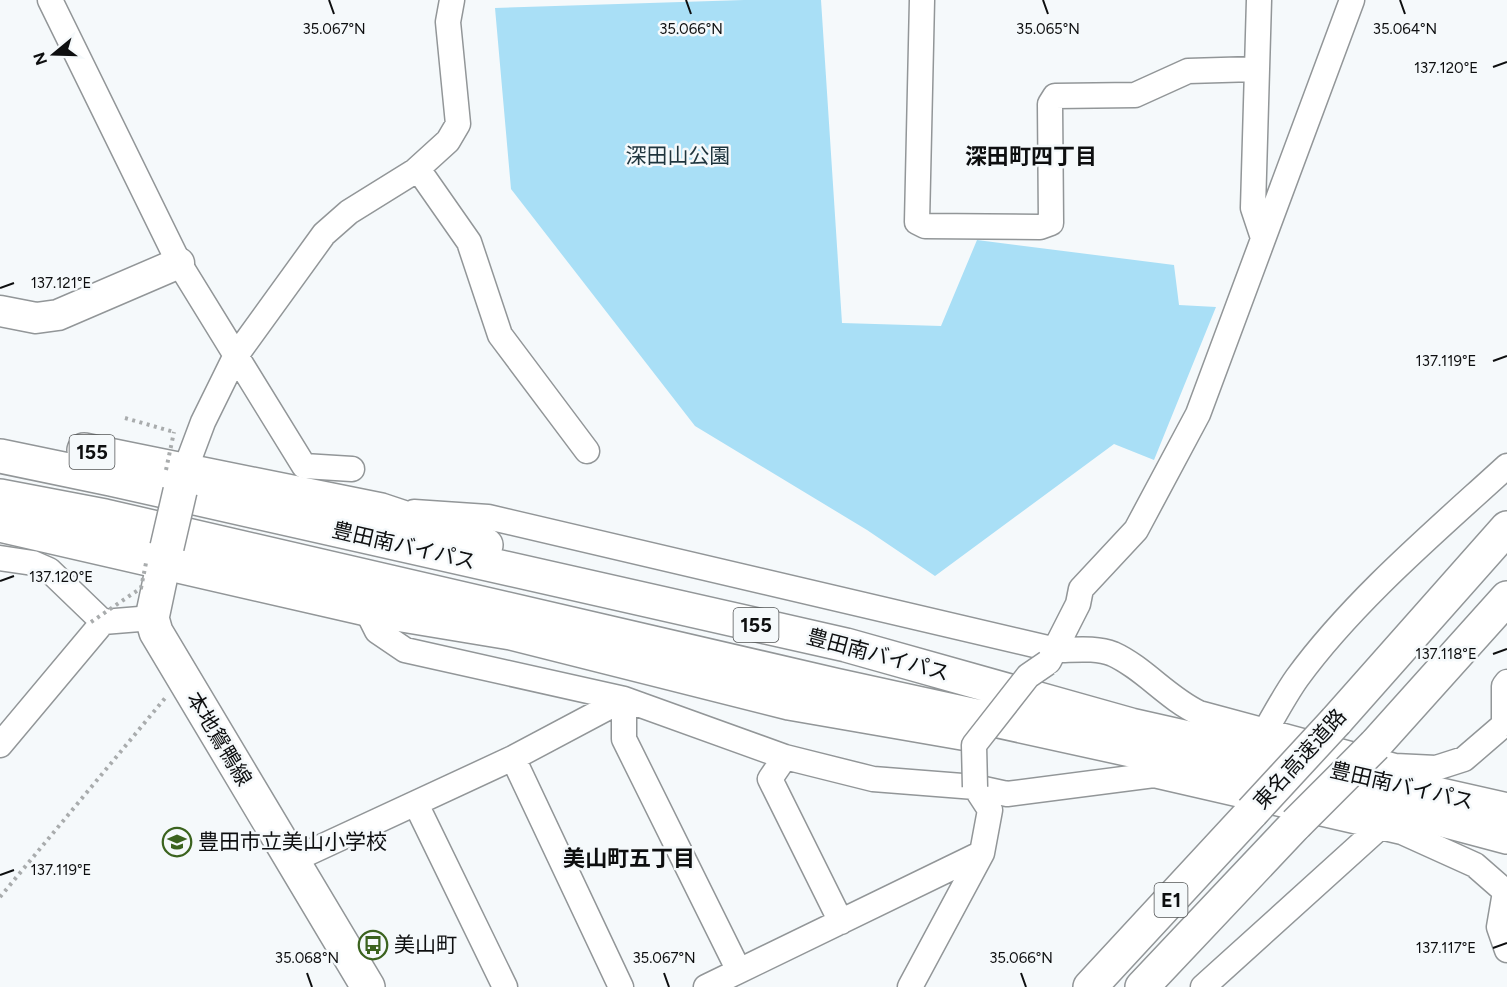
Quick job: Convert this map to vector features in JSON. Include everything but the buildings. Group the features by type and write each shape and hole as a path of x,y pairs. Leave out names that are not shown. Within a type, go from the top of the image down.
{"main road":[{"name":"155","path":"0,434 183,481 381,510 470,541 733,601 955,665 1030,696"},
{"name":"豊田南バイパス","path":"0,456 111,479 834,643 1131,725 1507,810"},
{"path":"152,618 183,481"},
{"name":"豊田南バイパス","path":"0,496 105,516 801,677 1413,812 1507,837"},
{"name":"155","path":"0,525 165,555 366,609 511,633 789,703 949,732 1089,740"},
{"name":"東名高速道路","path":"1090,987 1335,721 1507,528"},
{"name":"東名高速道路","path":"1142,987 1296,824 1375,745 1507,598"},
{"name":"本地鴛鴨線","path":"152,618 156,632 181,677 368,987"}],"street":[{"path":"50,0 179,263 304,466 352,469"},
{"path":"183,481 202,422 235,357 324,234 349,212 418,169 437,154 458,124 448,22 453,0"},
{"path":"922,0 917,222 925,226 1040,227 1051,223 1050,104 1055,96 1135,95 1188,71 1255,69"},
{"path":"1259,0 1255,69 1253,208 1262,235"},
{"path":"910,987 982,853 990,810 975,787 975,745 1028,676 1052,657 1078,604 1081,589 1136,530 1198,414 1262,235 1352,0"},
{"path":"418,169 469,242 500,335 587,451"},
{"path":"0,311 36,318 58,315 179,263"},
{"path":"1264,733 1297,678 1327,642 1401,563 1507,466"},
{"path":"381,510 488,516 1052,657 1096,651 1112,654 1131,665 1178,703 1199,713 1264,733 1395,766 1436,768 1464,759 1505,723 1504,686 1507,682"},
{"path":"0,558 33,563 50,570 103,622"},
{"path":"366,609 377,631 405,650 624,699 785,757 873,779 975,787 1007,794 1154,775 1381,825 1475,865 1506,893 1499,927 1507,950"},
{"path":"0,745 103,622 152,618"},
{"path":"293,860 513,758 624,699"},
{"path":"624,699 624,740 739,971"},
{"path":"785,757 770,779 841,922"},
{"path":"513,758 621,987"},
{"path":"416,804 505,987"},
{"path":"1203,987 1381,825"},
{"path":"706,987 982,853"}],"path":[{"path":"125,418 174,432"},
{"path":"0,897 181,677"}],"green space":[{"name":"深田山公園","path":"744,0 821,0 842,323 941,326 977,240 1174,265 1179,305 1216,307 1154,460 1114,444 935,576 867,530 695,426 511,189 495,8"}],"place":[{"name":"豊田市立美山小学校","path":"177,842"},
{"name":"美山町","path":"373,945"}],"district":[{"name":"深田町四丁目","path":"1031,156"},
{"name":"美山町五丁目","path":"629,858"}]}
